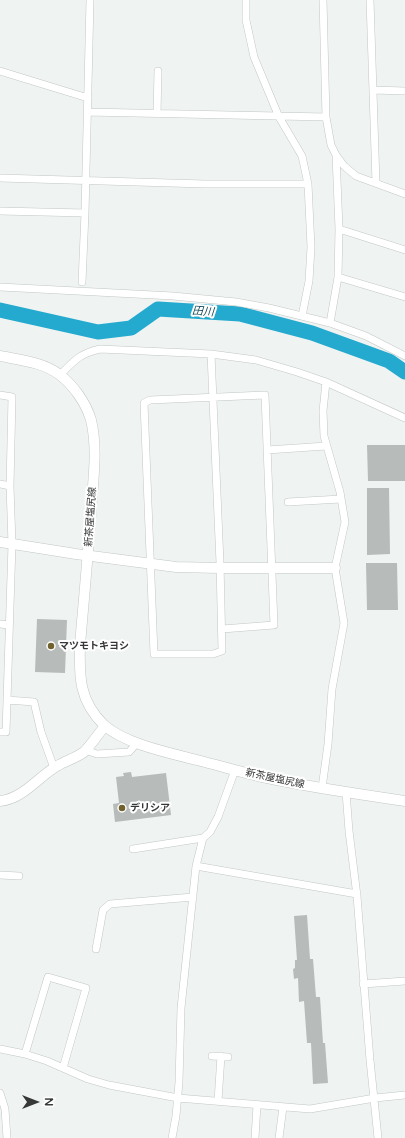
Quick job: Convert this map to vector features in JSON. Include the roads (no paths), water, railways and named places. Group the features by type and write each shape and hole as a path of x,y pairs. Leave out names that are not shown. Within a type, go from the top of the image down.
{"main road":[{"name":"新茶屋塩尻線","path":"0,356 34,363 47,368 60,376 77,393 89,414 94,434 94,469 80,644 80,681 88,703 93,712 105,726 137,743 157,750 235,770 282,781 405,801"},
{"path":"0,542 88,556 176,567 335,568"},
{"path":"0,802 22,793 54,768 85,750 105,726"}],"street":[{"path":"82,282 90,0"},
{"path":"246,0 246,20 254,56 279,117 302,156 308,184 311,247 309,281 302,316"},
{"path":"322,0 326,117 331,145 344,166 356,176 405,194"},
{"path":"370,0 376,183"},
{"path":"0,71 88,98"},
{"path":"157,114 158,71"},
{"path":"373,90 405,91"},
{"path":"87,112 326,117"},
{"path":"330,323 338,277 339,229 336,155"},
{"path":"0,178 205,184 308,184"},
{"path":"0,211 85,213"},
{"path":"339,229 405,250"},
{"path":"338,277 405,298"},
{"path":"0,287 201,298 236,302 330,323 366,336 405,356"},
{"path":"60,376 78,357 86,352 100,348 211,354 256,360 297,372 326,382 405,418"},
{"path":"211,354 212,397 222,629 222,651 213,654 154,654 144,403 150,400 212,397 265,395 274,626 222,629"},
{"path":"322,788 328,744 332,689 344,624 335,568 345,522 341,499 324,436 323,411 326,382"},
{"path":"0,395 12,397 10,486 12,544 6,732 0,732"},
{"path":"267,450 326,446"},
{"path":"0,484 10,486"},
{"path":"288,502 341,499"},
{"path":"0,624 9,625"},
{"path":"7,700 34,702 41,732 54,768"},
{"path":"85,750 97,754 129,752 137,743"},
{"path":"133,850 203,838 210,832 218,816 235,770"},
{"path":"346,792 357,894 370,1060 378,1138"},
{"path":"172,1138 180,1082 181,1008 196,866 203,838"},
{"path":"196,866 357,894"},
{"path":"0,875 19,876"},
{"path":"96,949 103,910 110,904 193,897"},
{"path":"25,1054 48,977 86,988 63,1068"},
{"path":"364,984 405,981"},
{"path":"0,1057 4,1050 25,1054 88,1079 109,1085 178,1098 310,1109 375,1098 405,1095"},
{"path":"212,1056 224,1057 218,1101"},
{"path":"0,1093 5,1110 7,1138"},
{"path":"255,1138 257,1105"},
{"path":"279,1138 283,1107"}],"waterway":[{"name":"田川","path":"0,310 98,332 131,328 158,309 240,314 312,333 389,361 405,372"}],"place":[{"name":"マツモトキヨシ","path":"51,646"},
{"name":"デリシア","path":"122,808"}]}
